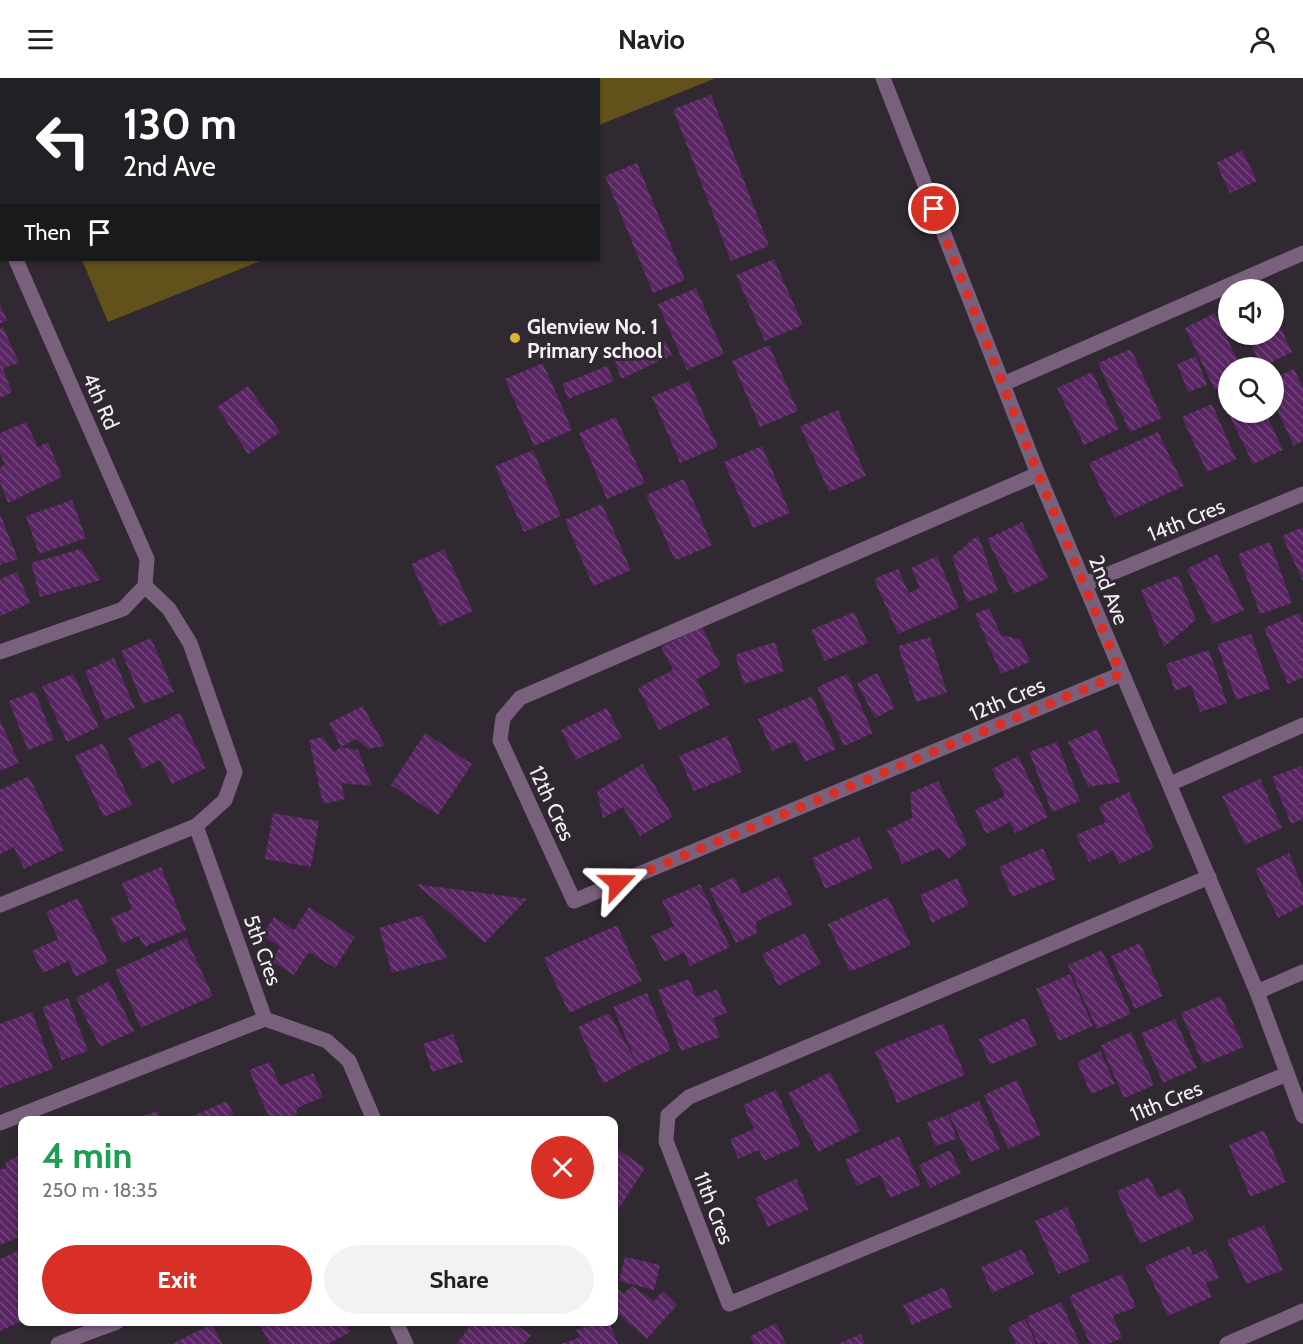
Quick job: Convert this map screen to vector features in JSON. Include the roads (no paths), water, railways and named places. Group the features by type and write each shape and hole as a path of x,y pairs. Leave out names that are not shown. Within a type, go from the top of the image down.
{"street":[{"name":"2nd Ave","path":"883,78 1038,474 1257,992 1303,1116"},
{"path":"1003,384 1303,253"},
{"name":"4th Rd","path":"16,261 147,559 145,586"},
{"name":"12th Cres","path":"1038,474 520,698 503,718 500,740 574,902 1121,674"},
{"name":"14th Cres","path":"1084,584 1303,494"},
{"path":"0,652 123,609 145,586 169,609 190,643 236,772 225,800 196,826 0,905"},
{"path":"1170,784 1303,725"},
{"name":"5th Cres","path":"0,1123 265,1019 196,826"},
{"name":"11th Cres","path":"1209,877 688,1097 668,1115 666,1141 729,1304 1287,1074"},
{"path":"1257,992 1303,972"},
{"path":"265,1019 327,1041 349,1061 372,1116"},
{"path":"1227,1344 1303,1311"},
{"path":"58,1344 106,1326"},
{"path":"398,1326 406,1344"}],"place":[{"name":"Glenview No. 1 Primary school","path":"515,338"}]}
